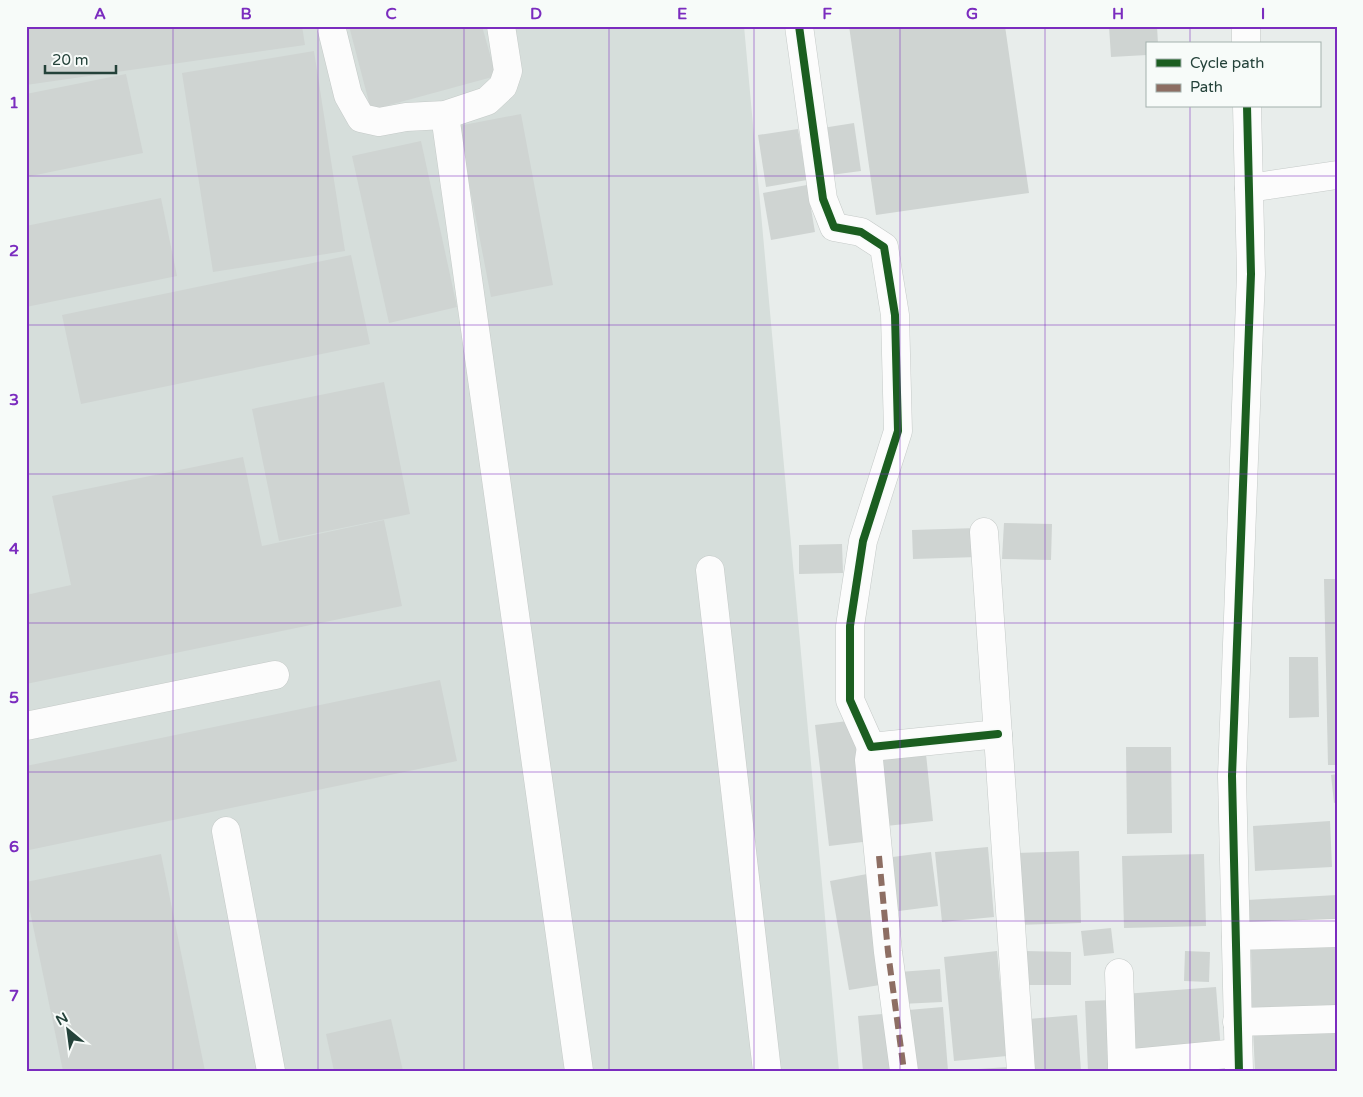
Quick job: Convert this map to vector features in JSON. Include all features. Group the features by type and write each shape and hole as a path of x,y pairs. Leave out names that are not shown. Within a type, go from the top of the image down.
{"street":[{"path":"331,26 348,95 361,118 379,122 406,117 445,115 487,101 503,86 508,71 501,26"},
{"path":"799,26 824,199 834,226 861,232 884,247 895,316 898,431 863,541 850,626 850,700 871,747 869,760 888,952 904,1071"},
{"path":"1246,26 1246,42"},
{"path":"1119,973 1122,1067 1238,1062 1232,776 1250,284 1248,108"},
{"path":"445,115 580,1071"},
{"path":"1249,188 1337,175"},
{"path":"984,532 1021,1071"},
{"path":"710,570 767,1071"},
{"path":"26,726 276,675"},
{"path":"871,747 998,734"},
{"path":"226,831 271,1071"},
{"path":"1236,936 1337,933"},
{"path":"1237,1022 1337,1019"}],"shaded area":[{"path":"26,26 744,26 839,1071 26,1071"}],"building":[{"path":"26,26 302,26 305,45 26,85"},
{"path":"349,26 482,26 496,76 371,110"},
{"path":"849,26 1005,26 1029,193 876,215"},
{"path":"1109,26 1157,26 1158,42 1146,42 1146,55 1111,57"},
{"path":"314,51 345,251 213,272 182,73"},
{"path":"126,74 143,153 26,177 26,94"},
{"path":"521,114 553,285 491,297 458,126"},
{"path":"854,123 861,171 823,176 816,129"},
{"path":"798,129 807,180 766,187 758,135"},
{"path":"421,141 457,307 389,323 352,156"},
{"path":"807,185 815,232 771,240 763,193"},
{"path":"161,198 177,276 26,307 26,226"},
{"path":"351,255 370,344 81,404 62,315"},
{"path":"384,382 410,514 279,541 252,409"},
{"path":"243,457 262,546 384,520 402,606 26,684 26,595 71,585 52,496"},
{"path":"1004,523 1052,524 1051,560 1002,559"},
{"path":"977,528 978,557 913,559 912,530"},
{"path":"842,544 843,573 799,574 799,545"},
{"path":"1324,579 1337,579 1337,765 1328,765"},
{"path":"1289,657 1318,657 1319,717 1289,718"},
{"path":"440,680 457,761 29,850 26,836 26,766"},
{"path":"856,720 871,841 829,846 815,725"},
{"path":"1126,747 1171,747 1172,833 1127,834"},
{"path":"926,754 933,821 886,826 879,759"},
{"path":"1337,774 1337,802 1334,803 1331,775"},
{"path":"1330,821 1332,867 1255,871 1253,826"},
{"path":"988,847 994,917 942,922 935,852"},
{"path":"1079,851 1081,923 1015,925 1013,853"},
{"path":"931,852 938,906 891,912 885,858"},
{"path":"161,854 205,1071 63,1071 26,892 26,882"},
{"path":"1204,854 1206,926 1124,928 1122,856"},
{"path":"867,874 886,984 849,990 830,881"},
{"path":"1337,895 1337,930 1248,934 1247,900"},
{"path":"1111,928 1114,953 1084,956 1081,931"},
{"path":"1337,946 1337,1011 1252,1012 1251,947"},
{"path":"997,951 1007,1056 954,1061 944,957"},
{"path":"1024,951 1071,952 1071,985 1023,985"},
{"path":"1185,951 1210,952 1209,982 1184,981"},
{"path":"940,969 942,1002 901,1004 899,972"},
{"path":"1216,987 1221,1051 1129,1058 1124,994"},
{"path":"1112,1000 1115,1071 1088,1071 1085,1001"},
{"path":"943,1007 948,1071 913,1071 908,1010"},
{"path":"895,1013 901,1071 863,1071 858,1016"},
{"path":"1077,1015 1081,1071 1031,1071 1028,1019"},
{"path":"391,1019 403,1071 334,1071 326,1034"},
{"path":"1337,1028 1337,1071 1255,1071 1253,1031"},
{"path":"1009,1067 1009,1071 978,1071 978,1069"}],"marked path":[{"path":"879,856 888,952 904,1071"}],"cycle path":[{"path":"799,26 823,199 834,227 861,232 884,247 895,315 898,431 863,541 850,626 850,700 871,747 998,734"},
{"path":"1239,1071 1232,776 1251,274 1247,108"}]}
